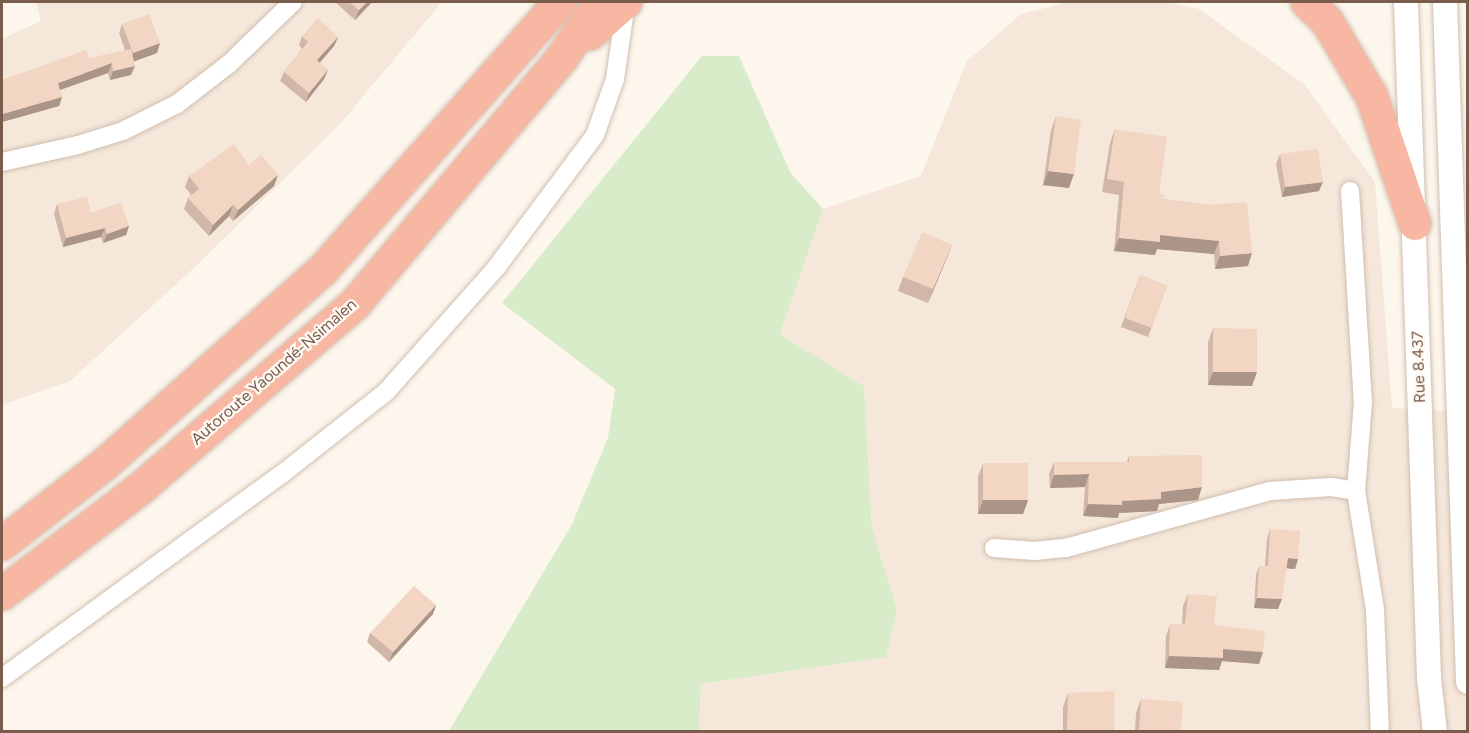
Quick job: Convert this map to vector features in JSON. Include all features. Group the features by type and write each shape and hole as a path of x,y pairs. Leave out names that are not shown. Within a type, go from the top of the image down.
{"highway":[{"name":"Autoroute Yaoundé-Nsimalen","path":"2,594 140,489 355,304 562,58 600,2"},
{"path":"562,58 626,2"},
{"path":"1307,2 1327,21 1372,97 1415,224"},
{"path":"2,544 104,465 322,271 554,8"}],"main road":[{"path":"1445,2 1467,682"},
{"name":"Rue 8.437","path":"1405,7 1415,224 1429,678 1436,732"}],"street":[{"path":"2,162 111,134 177,104 228,64 293,2"},
{"path":"2,678 282,474 386,392 496,268 595,135 615,80 626,2"},
{"path":"1350,191 1364,401 1356,491 1375,610 1380,732"},
{"path":"994,548 1035,551 1066,548 1270,491 1331,487 1356,491"}],"shaded area":[{"path":"36,2 442,2 340,124 195,267 70,381 2,405 2,39 41,21"},
{"path":"1069,2 1167,2 1199,9 1304,84 1375,182 1392,408 1467,412 1467,731 699,732 701,684 886,657 897,609 872,528 864,386 780,336 823,209 921,176 967,61 1021,14"}],"green space":[{"path":"702,56 739,56 790,172 823,209 780,335 864,386 872,528 897,609 886,657 701,684 699,731 449,731 572,524 608,438 615,389 502,303"}],"building":[{"path":"349,2 367,2 359,10"},
{"path":"149,14 160,43 133,53 122,24"},
{"path":"318,18 338,37 317,60 328,70 309,93 284,72 308,42 302,36"},
{"path":"131,49 135,66 113,71 112,63 58,83 62,97 2,114 2,80 86,50 89,58"},
{"path":"1056,116 1081,120 1074,174 1048,171"},
{"path":"1115,129 1167,137 1159,194 1164,194 1163,199 1210,205 1247,202 1252,253 1220,256 1219,241 1160,235 1160,242 1119,238 1124,182 1107,179"},
{"path":"234,144 249,165 261,155 278,175 238,210 233,205 213,225 188,198 199,189 189,176"},
{"path":"1318,149 1323,182 1285,187 1280,154"},
{"path":"87,197 91,213 121,202 129,226 107,234 105,228 66,238 57,204"},
{"path":"922,232 952,245 933,289 903,277"},
{"path":"1140,275 1167,286 1152,328 1125,318"},
{"path":"1213,328 1257,329 1257,372 1213,372"},
{"path":"1202,455 1202,487 1161,492 1161,499 1122,501 1122,505 1088,504 1089,474 1054,475 1054,462 1129,462 1129,456"},
{"path":"983,463 1028,463 1028,500 983,500"},
{"path":"1270,529 1300,531 1298,559 1288,558 1282,599 1257,598 1259,566 1268,566"},
{"path":"414,586 436,605 393,652 370,633"},
{"path":"1188,594 1217,596 1214,625 1265,631 1263,652 1223,649 1223,658 1169,656 1170,624 1185,624"},
{"path":"1115,691 1114,732 1067,732 1068,693"},
{"path":"1141,699 1183,702 1181,732 1139,732"}]}
